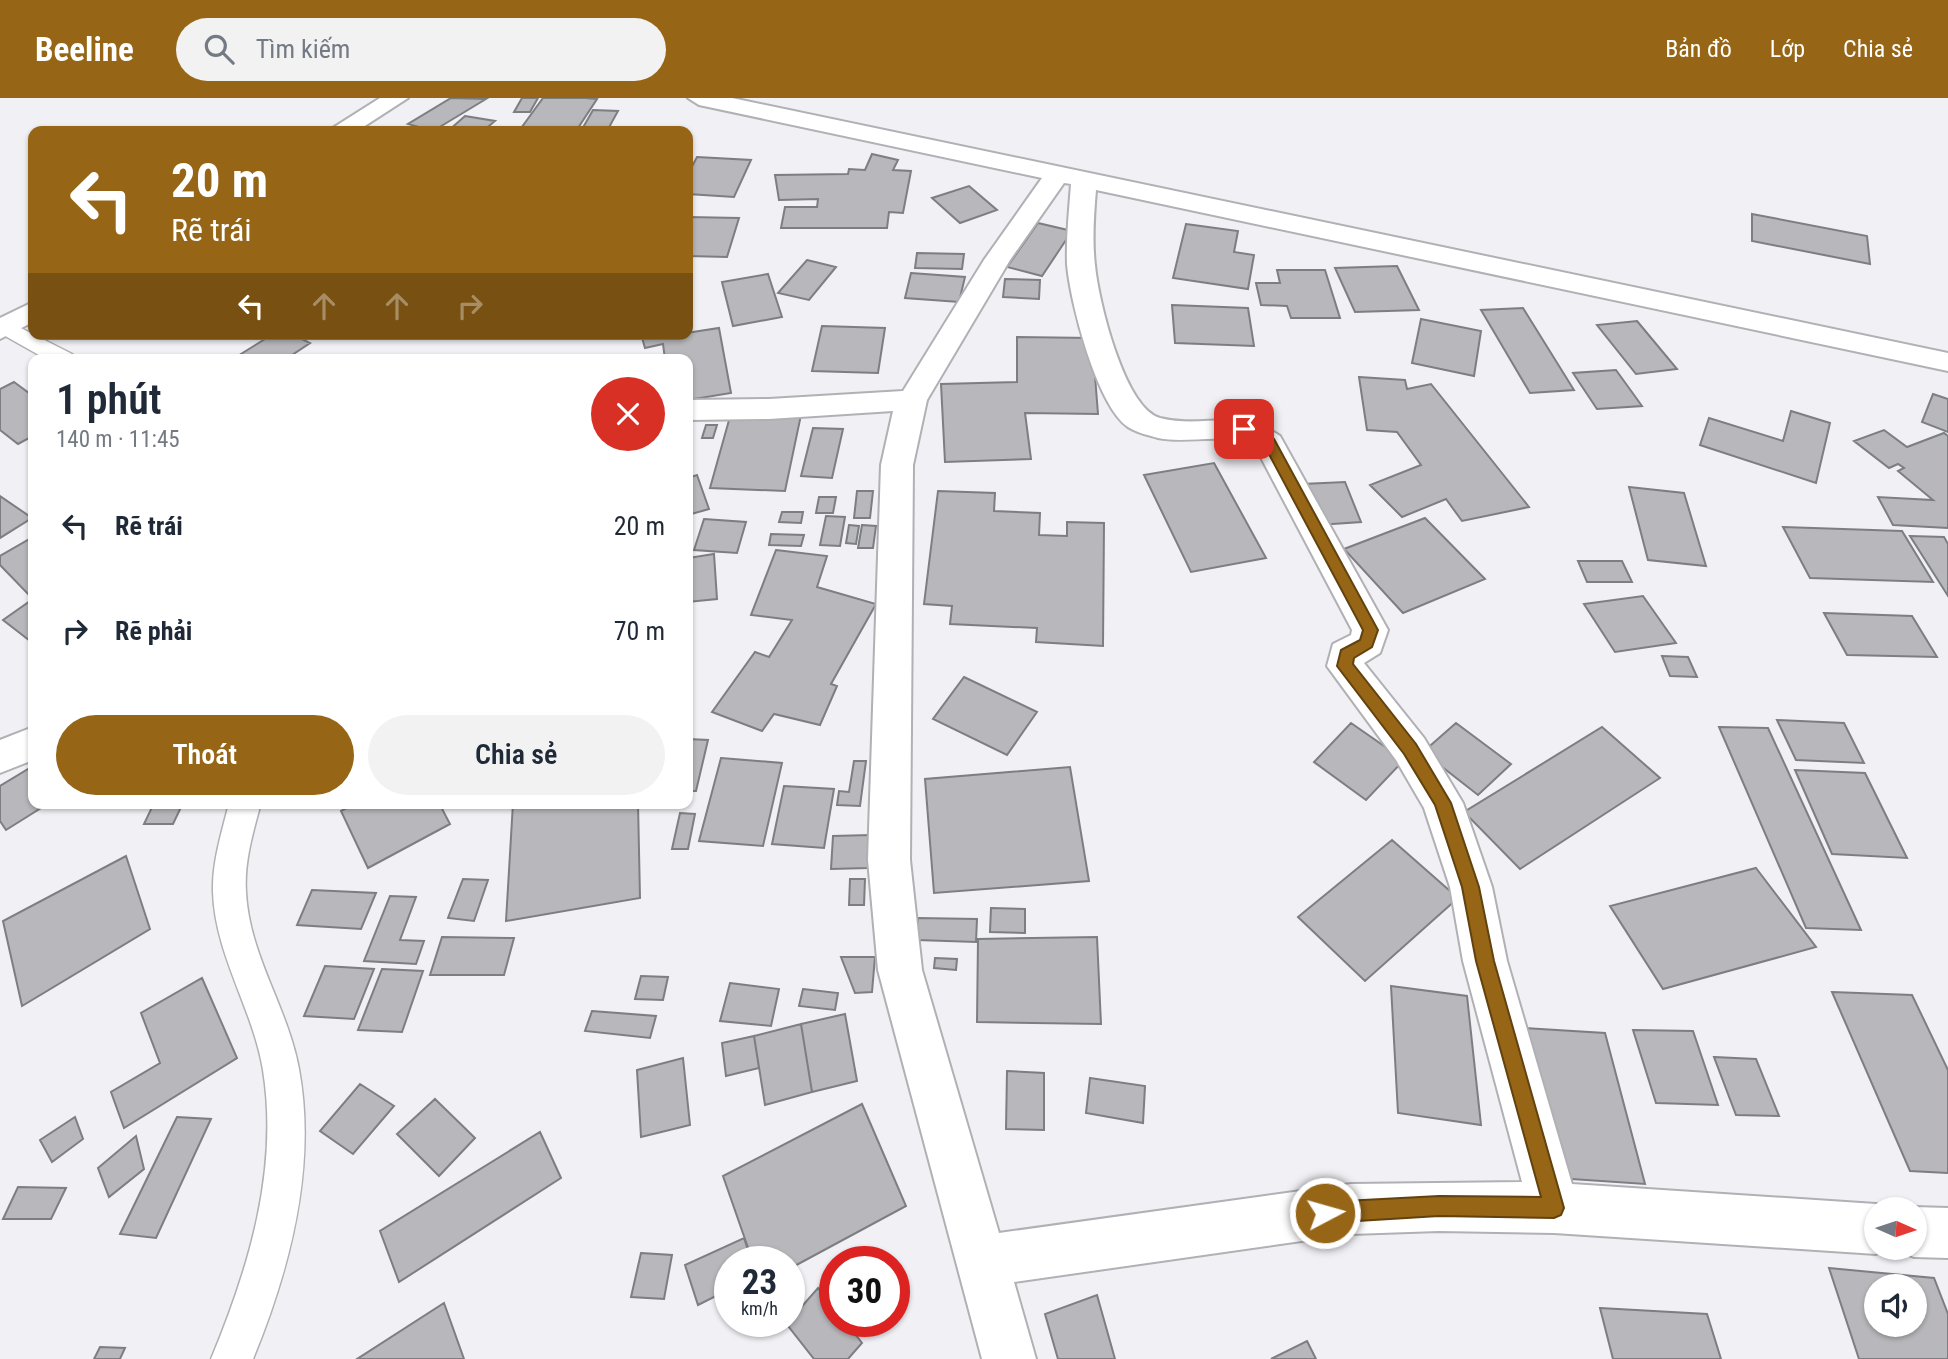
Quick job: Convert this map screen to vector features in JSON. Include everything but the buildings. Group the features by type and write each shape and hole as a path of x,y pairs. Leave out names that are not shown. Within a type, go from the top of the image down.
{"street":[{"path":"349,126 397,98"},
{"path":"699,98 1948,362"},
{"path":"1009,1359 900,970 891,902 889,860 897,465 912,400 996,260 1070,177"},
{"path":"1070,177 1087,310 1131,414 1152,426 1170,430 1244,429 1259,434 1269,443 1370,630 1367,643 1346,654 1345,666 1410,749 1443,803 1471,887 1485,961 1554,1208"},
{"path":"3,328 28,313"},
{"path":"693,410 769,409 912,400"},
{"path":"0,757 28,745"},
{"path":"980,1261 1351,1209 1439,1206 1554,1208 1864,1228"},
{"path":"1927,1232 1948,1233"}],"lane":[{"path":"3,328 54,354"},
{"path":"232,1359 247,1327 267,1264 279,1202 286,1104 274,1036 233,922 229,901 229,876 244,809"}],"route":[{"path":"1244,429 1259,434 1269,443 1370,630 1367,643 1346,654 1345,666 1410,749 1443,803 1471,887 1485,961 1554,1208 1439,1206 1351,1209 1325,1213"}]}
